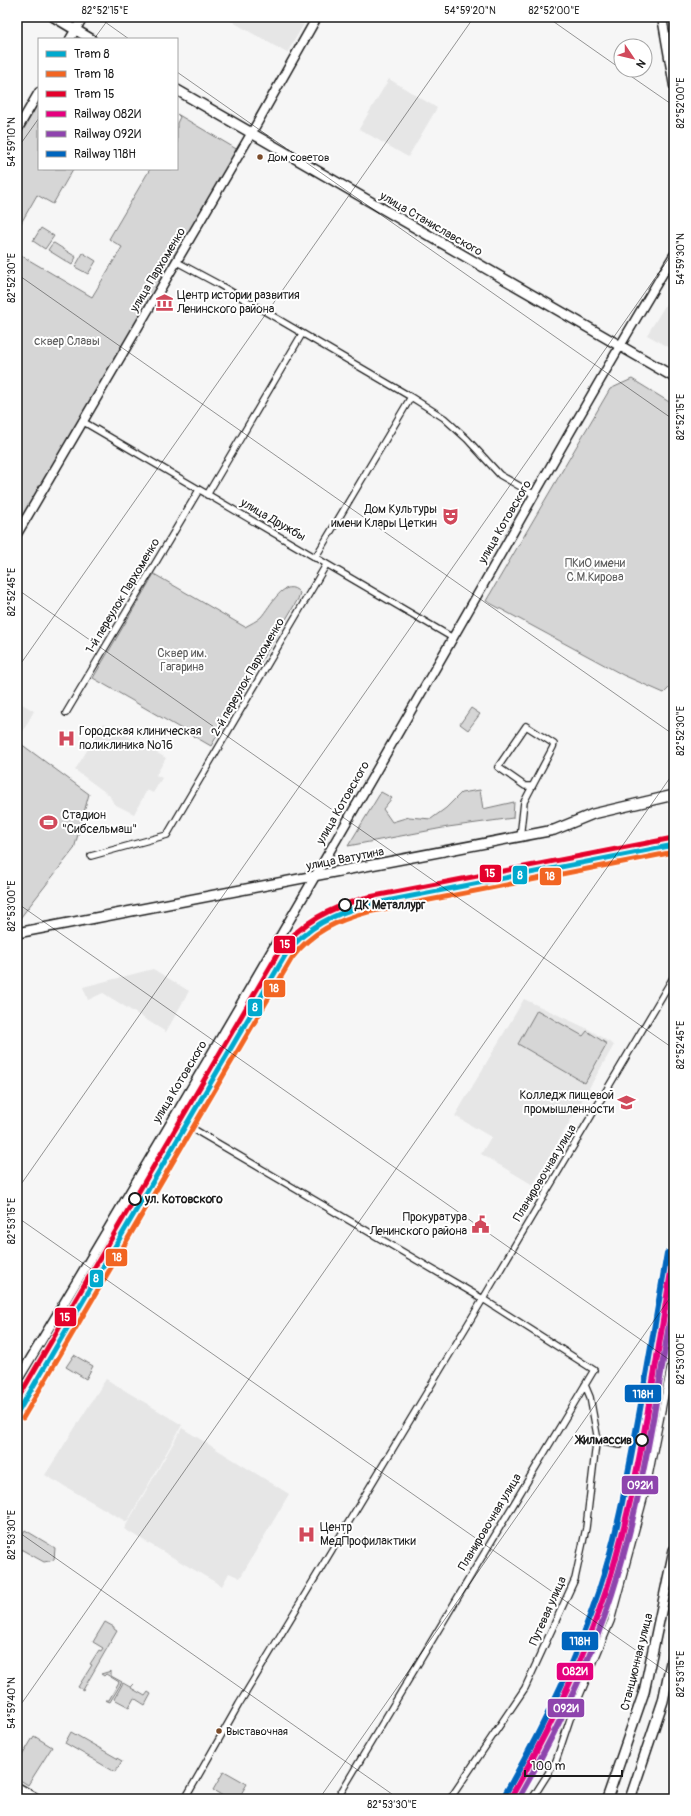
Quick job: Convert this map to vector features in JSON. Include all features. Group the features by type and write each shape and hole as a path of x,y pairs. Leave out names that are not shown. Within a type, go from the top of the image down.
{"main road":[{"path":"54,17 89,38"},
{"path":"71,38 83,17"},
{"name":"улица Пархоменко","path":"17,534 252,134 317,17"},
{"path":"662,17 674,86"},
{"name":"улица Станиславского","path":"178,91 674,377"},
{"path":"17,130 38,94"},
{"name":"улица Котовского","path":"17,1381 453,638 619,346 674,255"},
{"name":"улица Ватутина","path":"17,933 520,838 554,830 593,814 674,795"},
{"name":"Станционная улица","path":"606,1799 644,1692 674,1550"},
{"path":"630,1799 663,1700 674,1648"},
{"path":"17,1787 38,1799"}],"street":[{"path":"177,262 224,287 444,418 500,475 535,495"},
{"path":"207,495 302,334"},
{"path":"315,558 411,397"},
{"name":"улица Дружбы","path":"82,421 453,638"},
{"name":"1-й переулок Пархоменко","path":"66,713 199,490"},
{"name":"2-й переулок Пархоменко","path":"91,856 167,835 326,564"},
{"path":"520,838 524,802 554,744 526,726 498,767 525,786 532,786"},
{"name":"Планировочная улица","path":"185,1799 239,1704 483,1299 674,976"},
{"name":"Планировочная улица","path":"173,1117 483,1299 594,1370 337,1799"},
{"path":"532,1799 556,1761 570,1719 611,1621 646,1491 674,1349"},
{"name":"Путевая улица","path":"450,1799 525,1688 575,1579 586,1528 597,1435 590,1397 585,1385"},
{"path":"596,1440 620,1445"}],"shaded area":[{"path":"224,17 308,17 287,53"},
{"path":"389,79 437,108 408,157 359,129"},
{"path":"674,291 674,350 647,335"},
{"path":"17,701 34,711 17,742"},
{"path":"104,723 166,758 156,775 162,778 153,793 147,790 134,814 114,804 109,795 75,770"},
{"path":"153,969 189,991 166,1032 103,993 88,1000 83,987"},
{"path":"524,999 588,1029 614,1045 533,1185 481,1154 491,1137 455,1116"},
{"path":"106,1379 182,1425 127,1522 45,1475"},
{"path":"182,1428 289,1494 240,1578 229,1573 222,1586 124,1529"}],"green space":[{"path":"38,104 38,170 72,170 53,204 37,195 17,230 17,141"},
{"name":"сквер Славы","path":"178,115 238,150 17,527 17,377 20,372 17,370 17,253 92,297 122,247 109,239 149,170 178,170 178,121 180,117"},
{"path":"41,228 54,236 45,249 33,241"},
{"path":"54,243 76,257 72,265 48,250"},
{"path":"83,253 96,261 88,274 75,267"},
{"name":"ПКиО имени С.М.Кирова","path":"632,379 674,405 674,683 664,693 623,675 486,601 610,389"},
{"name":"Сквер им. Гагарина","path":"154,574 245,627 261,617 273,600 283,590 294,588 300,593 298,599 211,746 93,678"},
{"path":"471,708 480,714 468,730 460,724"},
{"name":"Стадион \"Сибсельмаш\"","path":"17,741 89,794 74,849 17,922"},
{"path":"480,790 483,809 514,802 513,818 448,827 348,846 381,792 392,798 383,809 392,822 409,817 431,819 446,808 461,793"},
{"path":"537,1010 583,1036 587,1031 607,1044 585,1083 518,1044"},
{"path":"74,1355 93,1366 86,1379 66,1367"},
{"path":"25,1530 55,1548 54,1560 44,1562 17,1547 17,1543"},
{"path":"105,1622 114,1627 117,1631 83,1690 78,1687 92,1665 90,1664 99,1650 101,1651 103,1648 93,1642"},
{"path":"111,1671 111,1676 122,1682 110,1702 105,1700 109,1700 119,1682 106,1674 104,1676 101,1674"},
{"path":"123,1683 130,1687 133,1684 131,1688 145,1696 148,1692 151,1694 145,1705 134,1698 129,1707 114,1699"},
{"path":"71,1732 122,1761 115,1772 65,1743"},
{"path":"34,1736 52,1747 28,1785 17,1778 17,1764"},
{"path":"224,1771 247,1784 238,1799 228,1799 213,1790"}],"tram line":[{"name":"15","path":"17,1400 280,950 297,931 328,911 364,898 673,838"},
{"name":"8","path":"17,1414 286,954 302,936 332,917 366,905 674,845"},
{"name":"18","path":"23,1418 292,958 299,949 316,934 336,923 368,912 674,852"}],"rail line":[{"name":"118Н","path":"504,1796 532,1746 557,1695 590,1617 605,1571 616,1532 628,1471 667,1253"},
{"name":"082И","path":"510,1799 551,1723 586,1645 606,1591 628,1509 646,1424 674,1254"},
{"name":"092И","path":"518,1799 571,1699 593,1647 612,1594 623,1557 641,1483 674,1295"}],"place":[{"name":"Дом советов","path":"260,157"},
{"name":"Центр истории развития Ленинского района","path":"164,302"},
{"name":"Дом Культуры имени Клары Цеткин","path":"450,516"},
{"name":"Городская клиническая поликлиника №16","path":"66,738"},
{"name":"Стадион \"Сибсельмаш\"","path":"49,822"},
{"name":"ДК Металлург","path":"345,905"},
{"name":"Колледж пищевой промышленности","path":"627,1102"},
{"name":"ул. Котовского","path":"135,1199"},
{"name":"Прокуратура Ленинского района","path":"480,1224"},
{"name":"Жилмассив","path":"642,1440"},
{"name":"Центр МедПрофилактики","path":"307,1534"},
{"name":"Выставочная","path":"219,1731"}]}
